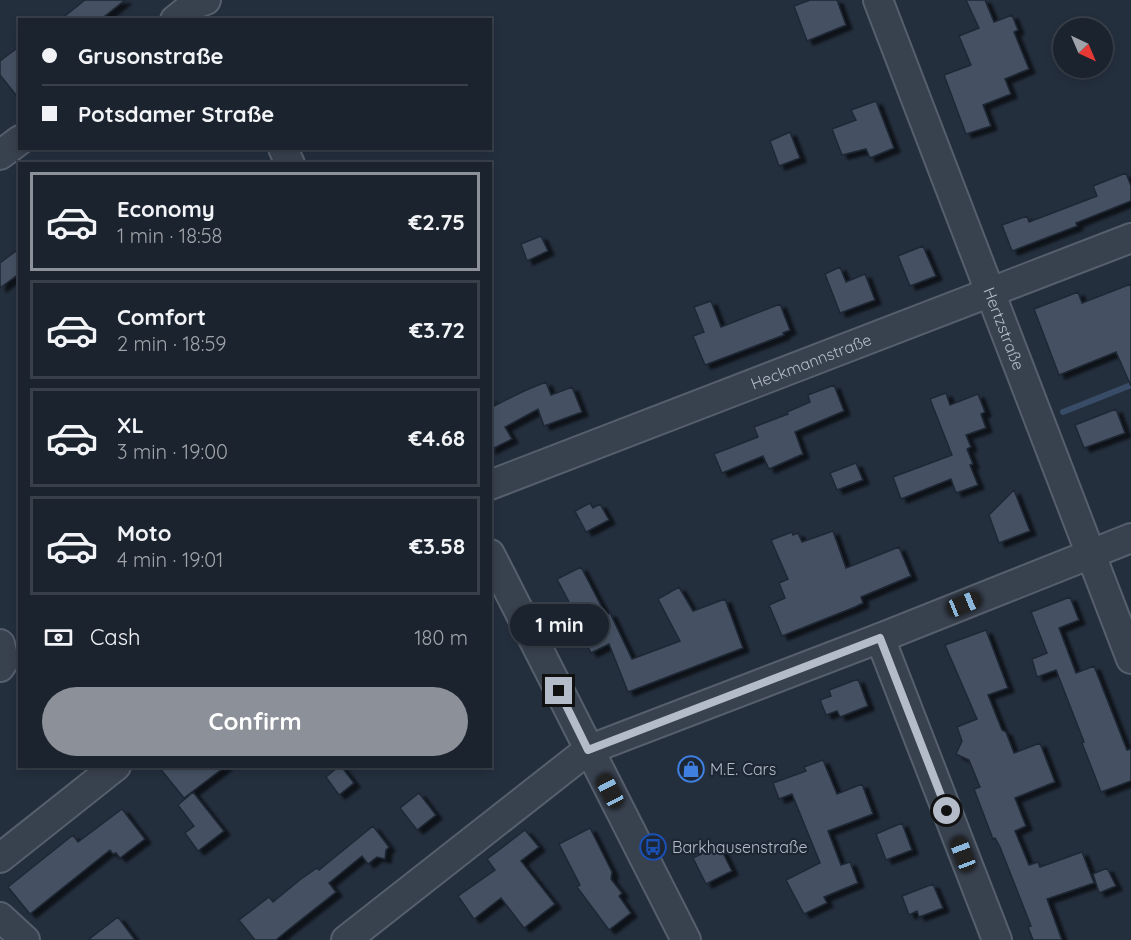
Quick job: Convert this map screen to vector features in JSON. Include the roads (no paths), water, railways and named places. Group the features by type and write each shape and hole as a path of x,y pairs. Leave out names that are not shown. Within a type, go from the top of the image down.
{"street":[{"name":"Hertzstraße","path":"878,0 1131,659"},
{"path":"0,155 18,142"},
{"name":"Heckmannstraße","path":"492,484 1131,238"},
{"path":"346,940 588,750 880,638 1131,538"},
{"path":"492,558 686,940"},
{"path":"880,638 997,940"},
{"path":"0,644 4,661 0,668"},
{"path":"0,858 114,768"},
{"path":"0,917 25,940"}],"waterway":[{"path":"1063,412 1131,385"}],"place":[{"name":"M.E. Cars","path":"691,769"},
{"name":"Barkhausenstraße","path":"653,847"}]}
